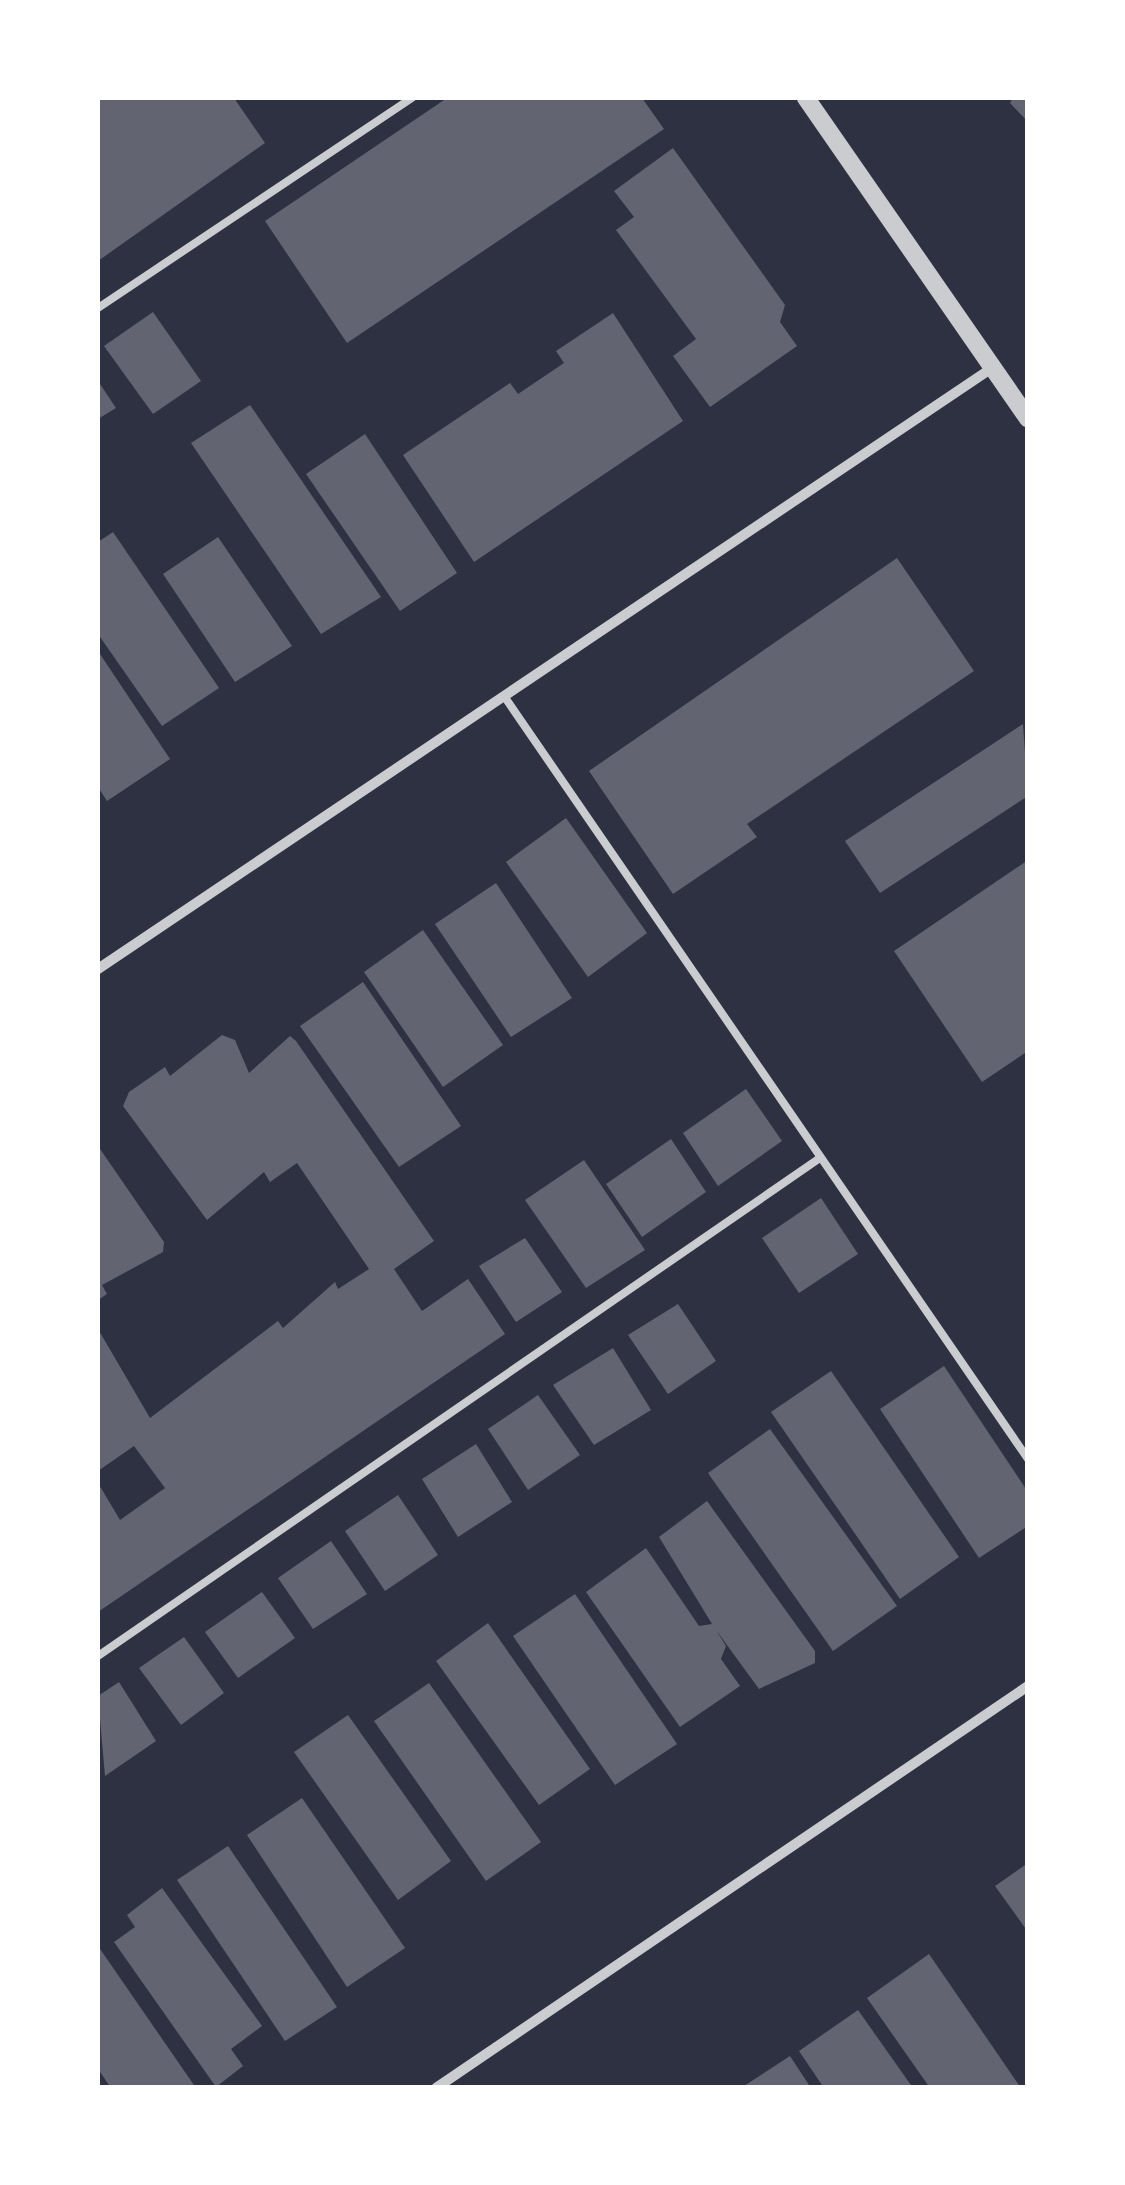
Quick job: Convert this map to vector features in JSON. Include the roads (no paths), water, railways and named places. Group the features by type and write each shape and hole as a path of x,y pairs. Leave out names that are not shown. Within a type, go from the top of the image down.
{"street":[{"path":"806,98 1028,419"},
{"path":"98,969 992,368"},
{"path":"436,2088 1028,1686"}],"lane":[{"path":"98,308 412,98"},
{"path":"504,696 1028,1459"},
{"path":"98,1656 820,1158"}]}
